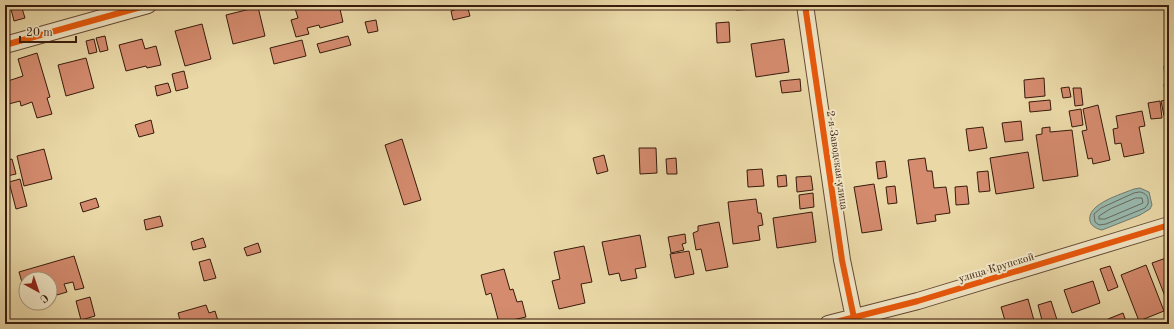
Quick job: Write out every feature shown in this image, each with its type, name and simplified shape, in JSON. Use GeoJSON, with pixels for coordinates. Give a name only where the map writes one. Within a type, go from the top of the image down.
{"type":"FeatureCollection","features":[{"type":"Feature","properties":{"kind":"street"},"geometry":{"type":"LineString","coordinates":[[5,45],[148,5]]}},
{"type":"Feature","properties":{"kind":"street","name":"2-я Заводская улица"},"geometry":{"type":"LineString","coordinates":[[805,5],[842,260],[854,318]]}},
{"type":"Feature","properties":{"kind":"street","name":"улица Крупской"},"geometry":{"type":"LineString","coordinates":[[828,324],[918,301],[1169,225]]}},
{"type":"Feature","properties":{"kind":"water"},"geometry":{"type":"Polygon","coordinates":[[[1140,188],[1149,192],[1152,205],[1150,209],[1140,215],[1102,230],[1096,228],[1092,224],[1090,221],[1090,215],[1099,205],[1106,200],[1140,188]]]}},
{"type":"Feature","properties":{"kind":"building"},"geometry":{"type":"Polygon","coordinates":[[[10,5],[21,5],[25,18],[14,21],[10,5]]]}},
{"type":"Feature","properties":{"kind":"building"},"geometry":{"type":"Polygon","coordinates":[[[294,5],[339,5],[343,22],[320,28],[319,25],[307,28],[309,34],[296,37],[291,20],[298,18],[294,5]]]}},
{"type":"Feature","properties":{"kind":"building"},"geometry":{"type":"Polygon","coordinates":[[[456,5],[467,5],[470,16],[453,20],[451,11],[457,9],[456,5]]]}},
{"type":"Feature","properties":{"kind":"building"},"geometry":{"type":"Polygon","coordinates":[[[735,5],[776,5],[777,8],[736,10],[735,5]]]}},
{"type":"Feature","properties":{"kind":"building"},"geometry":{"type":"Polygon","coordinates":[[[258,7],[265,36],[233,44],[226,15],[258,7]]]}},
{"type":"Feature","properties":{"kind":"building"},"geometry":{"type":"Polygon","coordinates":[[[376,20],[378,31],[368,33],[365,22],[376,20]]]}},
{"type":"Feature","properties":{"kind":"building"},"geometry":{"type":"Polygon","coordinates":[[[729,22],[730,42],[717,43],[716,23],[729,22]]]}},
{"type":"Feature","properties":{"kind":"building"},"geometry":{"type":"Polygon","coordinates":[[[202,24],[211,59],[185,66],[175,31],[202,24]]]}},
{"type":"Feature","properties":{"kind":"building"},"geometry":{"type":"Polygon","coordinates":[[[105,36],[108,50],[100,52],[96,38],[105,36]]]}},
{"type":"Feature","properties":{"kind":"building"},"geometry":{"type":"Polygon","coordinates":[[[348,36],[351,45],[320,53],[317,44],[348,36]]]}},
{"type":"Feature","properties":{"kind":"building"},"geometry":{"type":"Polygon","coordinates":[[[94,39],[97,52],[89,54],[86,41],[94,39]]]}},
{"type":"Feature","properties":{"kind":"building"},"geometry":{"type":"Polygon","coordinates":[[[142,39],[145,49],[156,46],[161,65],[147,68],[146,66],[126,71],[119,45],[142,39]]]}},
{"type":"Feature","properties":{"kind":"building"},"geometry":{"type":"Polygon","coordinates":[[[784,39],[789,72],[756,77],[751,44],[784,39]]]}},
{"type":"Feature","properties":{"kind":"building"},"geometry":{"type":"Polygon","coordinates":[[[302,40],[306,56],[274,64],[270,48],[302,40]]]}},
{"type":"Feature","properties":{"kind":"building"},"geometry":{"type":"Polygon","coordinates":[[[37,53],[50,97],[47,98],[52,114],[37,118],[32,102],[21,106],[20,101],[5,105],[5,82],[23,76],[18,59],[37,53]]]}},
{"type":"Feature","properties":{"kind":"building"},"geometry":{"type":"Polygon","coordinates":[[[86,58],[94,88],[66,96],[58,65],[86,58]]]}},
{"type":"Feature","properties":{"kind":"building"},"geometry":{"type":"Polygon","coordinates":[[[1164,66],[1169,66],[1169,79],[1165,79],[1164,66]]]}},
{"type":"Feature","properties":{"kind":"building"},"geometry":{"type":"Polygon","coordinates":[[[184,71],[188,88],[176,91],[172,74],[184,71]]]}},
{"type":"Feature","properties":{"kind":"building"},"geometry":{"type":"Polygon","coordinates":[[[1044,78],[1045,96],[1025,98],[1024,80],[1044,78]]]}},
{"type":"Feature","properties":{"kind":"building"},"geometry":{"type":"Polygon","coordinates":[[[800,79],[801,91],[782,93],[780,81],[800,79]]]}},
{"type":"Feature","properties":{"kind":"building"},"geometry":{"type":"Polygon","coordinates":[[[168,83],[171,92],[157,96],[155,86],[168,83]]]}},
{"type":"Feature","properties":{"kind":"building"},"geometry":{"type":"Polygon","coordinates":[[[1169,83],[1169,116],[1164,116],[1161,101],[1166,100],[1164,84],[1169,83]]]}},
{"type":"Feature","properties":{"kind":"building"},"geometry":{"type":"Polygon","coordinates":[[[1069,87],[1071,97],[1063,98],[1061,88],[1069,87]]]}},
{"type":"Feature","properties":{"kind":"building"},"geometry":{"type":"Polygon","coordinates":[[[1073,88],[1081,88],[1083,105],[1075,106],[1073,88]]]}},
{"type":"Feature","properties":{"kind":"building"},"geometry":{"type":"Polygon","coordinates":[[[1050,100],[1051,110],[1030,112],[1029,102],[1050,100]]]}},
{"type":"Feature","properties":{"kind":"building"},"geometry":{"type":"Polygon","coordinates":[[[1160,101],[1162,118],[1151,119],[1148,103],[1160,101]]]}},
{"type":"Feature","properties":{"kind":"building"},"geometry":{"type":"Polygon","coordinates":[[[1098,105],[1110,160],[1093,164],[1092,158],[1088,159],[1082,131],[1087,130],[1083,109],[1098,105]]]}},
{"type":"Feature","properties":{"kind":"building"},"geometry":{"type":"Polygon","coordinates":[[[1081,109],[1083,125],[1072,127],[1069,111],[1081,109]]]}},
{"type":"Feature","properties":{"kind":"building"},"geometry":{"type":"Polygon","coordinates":[[[1142,111],[1145,126],[1139,127],[1144,153],[1124,157],[1121,143],[1115,144],[1113,129],[1118,128],[1116,116],[1142,111]]]}},
{"type":"Feature","properties":{"kind":"building"},"geometry":{"type":"Polygon","coordinates":[[[151,120],[154,133],[139,137],[135,125],[151,120]]]}},
{"type":"Feature","properties":{"kind":"building"},"geometry":{"type":"Polygon","coordinates":[[[1021,121],[1023,140],[1005,142],[1002,123],[1021,121]]]}},
{"type":"Feature","properties":{"kind":"building"},"geometry":{"type":"Polygon","coordinates":[[[983,127],[987,148],[969,151],[966,129],[983,127]]]}},
{"type":"Feature","properties":{"kind":"building"},"geometry":{"type":"Polygon","coordinates":[[[1050,127],[1050,132],[1072,130],[1078,176],[1043,181],[1036,135],[1042,134],[1042,128],[1050,127]]]}},
{"type":"Feature","properties":{"kind":"building"},"geometry":{"type":"Polygon","coordinates":[[[402,139],[421,200],[404,205],[385,145],[402,139]]]}},
{"type":"Feature","properties":{"kind":"building"},"geometry":{"type":"Polygon","coordinates":[[[639,148],[656,148],[657,173],[640,174],[639,148]]]}},
{"type":"Feature","properties":{"kind":"building"},"geometry":{"type":"Polygon","coordinates":[[[44,149],[52,179],[24,186],[17,156],[44,149]]]}},
{"type":"Feature","properties":{"kind":"building"},"geometry":{"type":"Polygon","coordinates":[[[1028,152],[1034,188],[996,194],[990,158],[1028,152]]]}},
{"type":"Feature","properties":{"kind":"building"},"geometry":{"type":"Polygon","coordinates":[[[604,155],[608,171],[597,174],[593,158],[604,155]]]}},
{"type":"Feature","properties":{"kind":"building"},"geometry":{"type":"Polygon","coordinates":[[[676,158],[677,174],[667,174],[666,159],[676,158]]]}},
{"type":"Feature","properties":{"kind":"building"},"geometry":{"type":"Polygon","coordinates":[[[925,158],[927,171],[932,171],[934,188],[946,187],[950,213],[935,215],[936,221],[917,224],[908,160],[925,158]]]}},
{"type":"Feature","properties":{"kind":"building"},"geometry":{"type":"Polygon","coordinates":[[[12,159],[16,174],[7,176],[5,161],[12,159]]]}},
{"type":"Feature","properties":{"kind":"building"},"geometry":{"type":"Polygon","coordinates":[[[885,161],[887,177],[878,179],[876,162],[885,161]]]}},
{"type":"Feature","properties":{"kind":"building"},"geometry":{"type":"Polygon","coordinates":[[[762,169],[764,186],[748,187],[747,170],[762,169]]]}},
{"type":"Feature","properties":{"kind":"building"},"geometry":{"type":"Polygon","coordinates":[[[988,171],[990,191],[979,192],[977,172],[988,171]]]}},
{"type":"Feature","properties":{"kind":"building"},"geometry":{"type":"Polygon","coordinates":[[[786,175],[787,186],[778,187],[777,176],[786,175]]]}},
{"type":"Feature","properties":{"kind":"building"},"geometry":{"type":"Polygon","coordinates":[[[811,176],[813,190],[797,192],[796,177],[811,176]]]}},
{"type":"Feature","properties":{"kind":"building"},"geometry":{"type":"Polygon","coordinates":[[[20,179],[27,206],[16,209],[9,182],[20,179]]]}},
{"type":"Feature","properties":{"kind":"building"},"geometry":{"type":"Polygon","coordinates":[[[874,184],[882,230],[862,233],[854,187],[874,184]]]}},
{"type":"Feature","properties":{"kind":"building"},"geometry":{"type":"Polygon","coordinates":[[[895,186],[897,203],[888,204],[886,187],[895,186]]]}},
{"type":"Feature","properties":{"kind":"building"},"geometry":{"type":"Polygon","coordinates":[[[967,186],[969,204],[956,205],[955,187],[967,186]]]}},
{"type":"Feature","properties":{"kind":"building"},"geometry":{"type":"Polygon","coordinates":[[[813,193],[814,207],[800,209],[799,195],[813,193]]]}},
{"type":"Feature","properties":{"kind":"building"},"geometry":{"type":"Polygon","coordinates":[[[96,198],[99,207],[83,212],[80,203],[96,198]]]}},
{"type":"Feature","properties":{"kind":"building"},"geometry":{"type":"Polygon","coordinates":[[[756,199],[758,213],[761,213],[763,225],[758,226],[760,240],[733,244],[728,202],[756,199]]]}},
{"type":"Feature","properties":{"kind":"building"},"geometry":{"type":"Polygon","coordinates":[[[812,212],[816,242],[777,248],[773,218],[812,212]]]}},
{"type":"Feature","properties":{"kind":"building"},"geometry":{"type":"Polygon","coordinates":[[[160,216],[163,226],[146,230],[144,220],[160,216]]]}},
{"type":"Feature","properties":{"kind":"building"},"geometry":{"type":"Polygon","coordinates":[[[719,222],[728,267],[706,271],[701,249],[696,250],[693,233],[698,231],[698,226],[719,222]]]}},
{"type":"Feature","properties":{"kind":"building"},"geometry":{"type":"Polygon","coordinates":[[[685,234],[686,243],[682,244],[684,250],[671,253],[668,237],[685,234]]]}},
{"type":"Feature","properties":{"kind":"building"},"geometry":{"type":"Polygon","coordinates":[[[640,235],[646,267],[635,269],[637,278],[621,281],[619,273],[609,275],[602,242],[640,235]]]}},
{"type":"Feature","properties":{"kind":"building"},"geometry":{"type":"Polygon","coordinates":[[[203,238],[206,247],[193,250],[191,242],[203,238]]]}},
{"type":"Feature","properties":{"kind":"building"},"geometry":{"type":"Polygon","coordinates":[[[258,243],[261,252],[247,256],[244,248],[258,243]]]}},
{"type":"Feature","properties":{"kind":"building"},"geometry":{"type":"Polygon","coordinates":[[[584,246],[592,282],[581,284],[585,303],[559,309],[552,281],[560,279],[554,252],[584,246]]]}},
{"type":"Feature","properties":{"kind":"building"},"geometry":{"type":"Polygon","coordinates":[[[689,251],[694,274],[675,278],[670,254],[689,251]]]}},
{"type":"Feature","properties":{"kind":"building"},"geometry":{"type":"Polygon","coordinates":[[[74,256],[84,288],[75,290],[73,282],[64,284],[67,292],[58,295],[58,271],[22,271],[74,256]]]}},
{"type":"Feature","properties":{"kind":"building"},"geometry":{"type":"Polygon","coordinates":[[[1166,258],[1169,266],[1168,304],[1152,263],[1166,258]]]}},
{"type":"Feature","properties":{"kind":"building"},"geometry":{"type":"Polygon","coordinates":[[[210,259],[216,278],[204,281],[199,262],[210,259]]]}},
{"type":"Feature","properties":{"kind":"building"},"geometry":{"type":"Polygon","coordinates":[[[1146,265],[1164,311],[1139,321],[1121,275],[1146,265]]]}},
{"type":"Feature","properties":{"kind":"building"},"geometry":{"type":"Polygon","coordinates":[[[1110,266],[1118,287],[1108,291],[1100,269],[1110,266]]]}},
{"type":"Feature","properties":{"kind":"building"},"geometry":{"type":"Polygon","coordinates":[[[504,269],[510,290],[513,289],[517,302],[522,301],[526,317],[499,323],[491,293],[486,295],[481,275],[504,269]]]}},
{"type":"Feature","properties":{"kind":"building"},"geometry":{"type":"Polygon","coordinates":[[[1093,281],[1100,303],[1072,313],[1064,290],[1093,281]]]}},
{"type":"Feature","properties":{"kind":"building"},"geometry":{"type":"Polygon","coordinates":[[[90,297],[95,316],[81,320],[76,301],[90,297]]]}},
{"type":"Feature","properties":{"kind":"building"},"geometry":{"type":"Polygon","coordinates":[[[1028,299],[1035,324],[1006,324],[1001,307],[1028,299]]]}},
{"type":"Feature","properties":{"kind":"building"},"geometry":{"type":"Polygon","coordinates":[[[1051,301],[1058,323],[1043,324],[1038,305],[1051,301]]]}},
{"type":"Feature","properties":{"kind":"building"},"geometry":{"type":"Polygon","coordinates":[[[206,305],[209,313],[215,311],[219,324],[181,324],[178,313],[206,305]]]}},
{"type":"Feature","properties":{"kind":"building"},"geometry":{"type":"Polygon","coordinates":[[[1123,313],[1127,324],[1110,324],[1108,319],[1123,313]]]}},
{"type":"Feature","properties":{"kind":"building"},"geometry":{"type":"Polygon","coordinates":[[[359,321],[360,324],[348,324],[359,321]]]}},
{"type":"Feature","properties":{"kind":"cycle path"},"geometry":{"type":"LineString","coordinates":[[5,45],[148,5]]}},
{"type":"Feature","properties":{"kind":"cycle path"},"geometry":{"type":"LineString","coordinates":[[805,5],[842,260],[854,318]]}},
{"type":"Feature","properties":{"kind":"cycle path"},"geometry":{"type":"LineString","coordinates":[[828,324],[918,301],[1169,225]]}}]}
